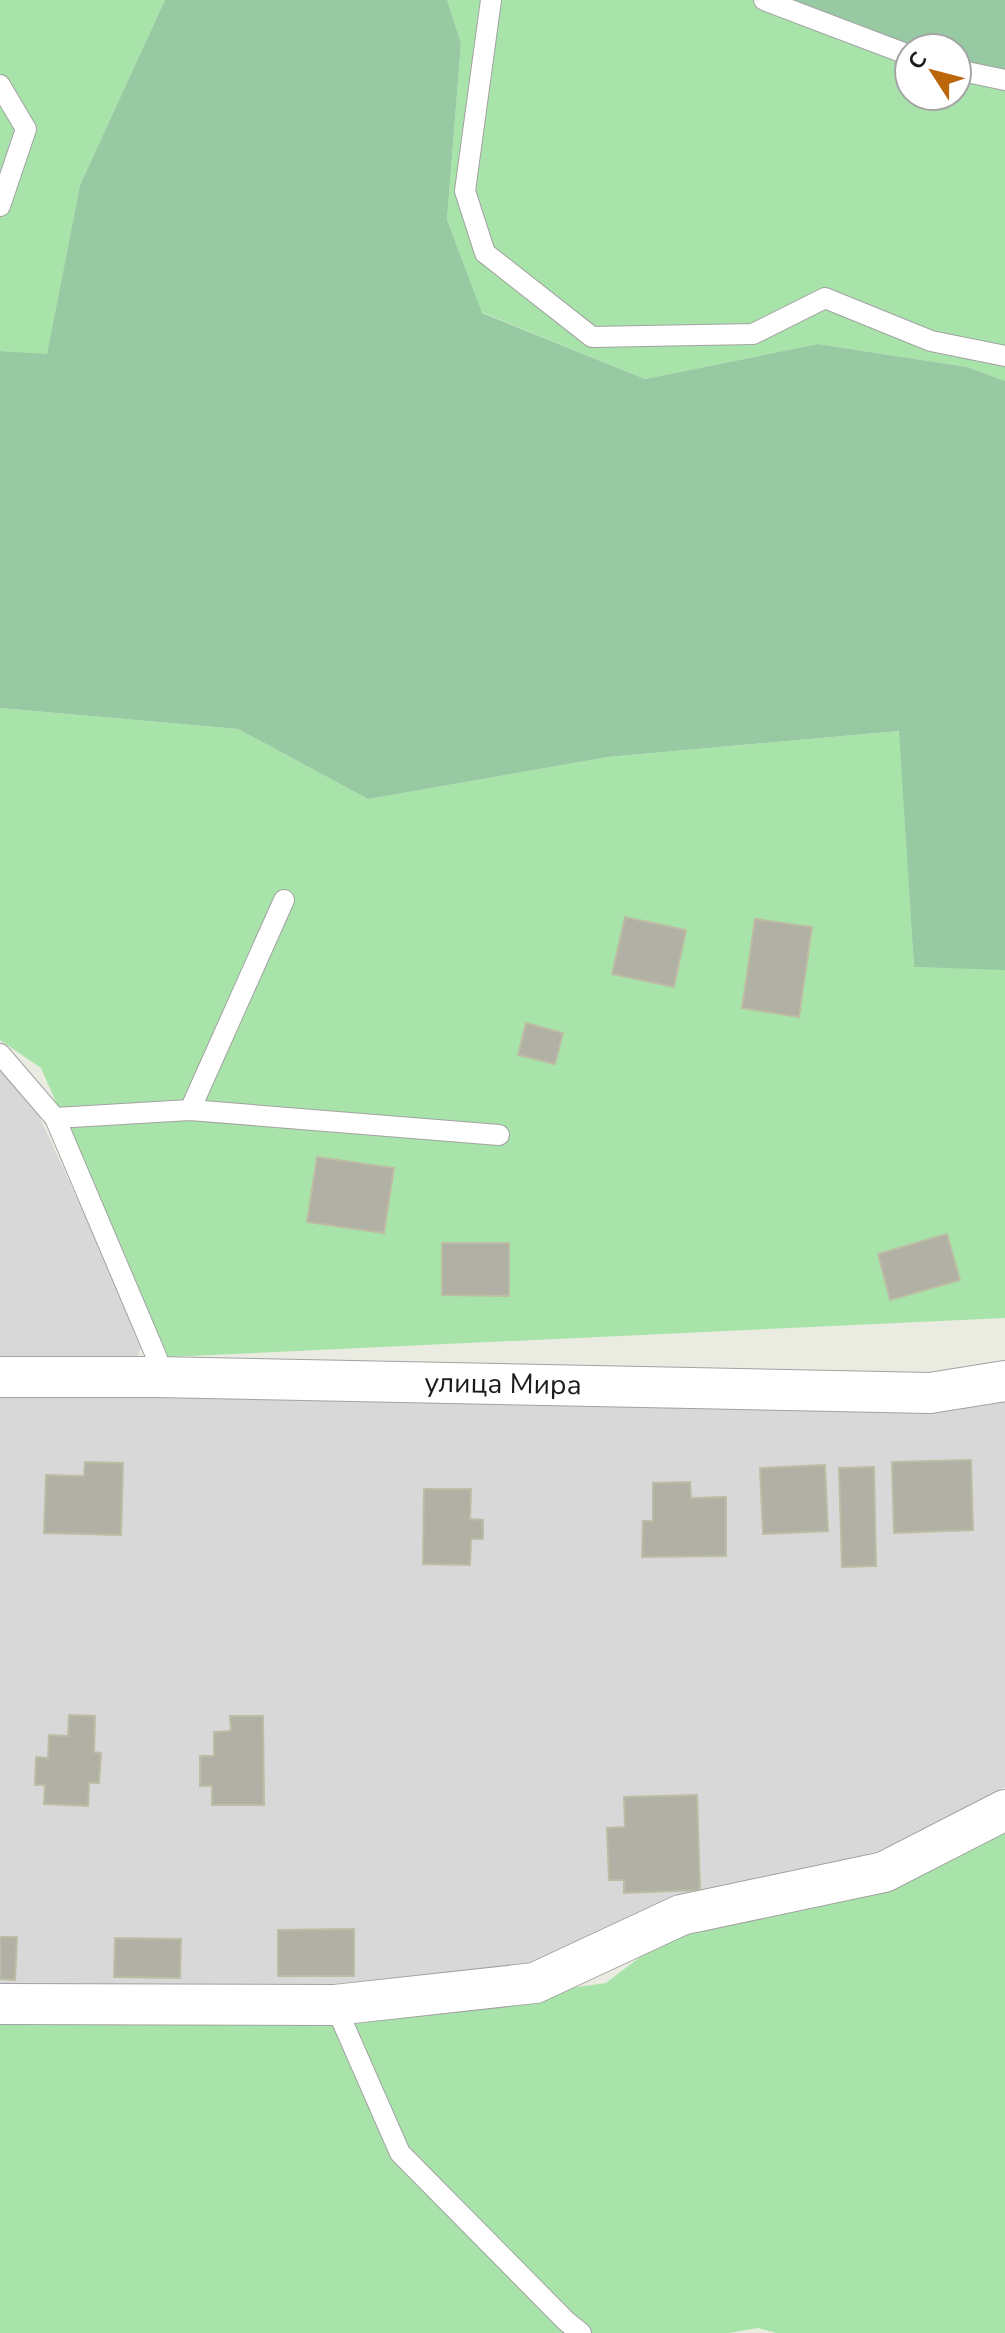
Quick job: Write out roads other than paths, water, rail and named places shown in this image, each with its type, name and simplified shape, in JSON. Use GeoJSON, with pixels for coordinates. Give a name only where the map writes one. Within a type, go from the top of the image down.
{"type":"FeatureCollection","features":[{"type":"Feature","properties":{"kind":"street","name":"улица Мира"},"geometry":{"type":"LineString","coordinates":[[0,1377],[156,1377],[930,1393],[1005,1381]]}},
{"type":"Feature","properties":{"kind":"street"},"geometry":{"type":"LineString","coordinates":[[0,2004],[335,2005],[535,1983],[681,1915],[884,1872],[1005,1810]]}},
{"type":"Feature","properties":{"kind":"lane"},"geometry":{"type":"LineString","coordinates":[[491,0],[465,191],[485,253],[592,337],[753,334],[825,298],[931,341],[1005,356]]}},
{"type":"Feature","properties":{"kind":"lane"},"geometry":{"type":"LineString","coordinates":[[764,0],[893,49]]}},
{"type":"Feature","properties":{"kind":"lane"},"geometry":{"type":"LineString","coordinates":[[973,73],[1005,80]]}},
{"type":"Feature","properties":{"kind":"lane"},"geometry":{"type":"LineString","coordinates":[[0,85],[26,129],[0,206]]}},
{"type":"Feature","properties":{"kind":"lane"},"geometry":{"type":"LineString","coordinates":[[190,1110],[284,900]]}},
{"type":"Feature","properties":{"kind":"lane"},"geometry":{"type":"LineString","coordinates":[[0,1054],[55,1118],[157,1358],[156,1377]]}},
{"type":"Feature","properties":{"kind":"lane"},"geometry":{"type":"LineString","coordinates":[[55,1118],[190,1110],[499,1135]]}},
{"type":"Feature","properties":{"kind":"lane"},"geometry":{"type":"LineString","coordinates":[[335,2005],[400,2153],[581,2333]]}}]}
